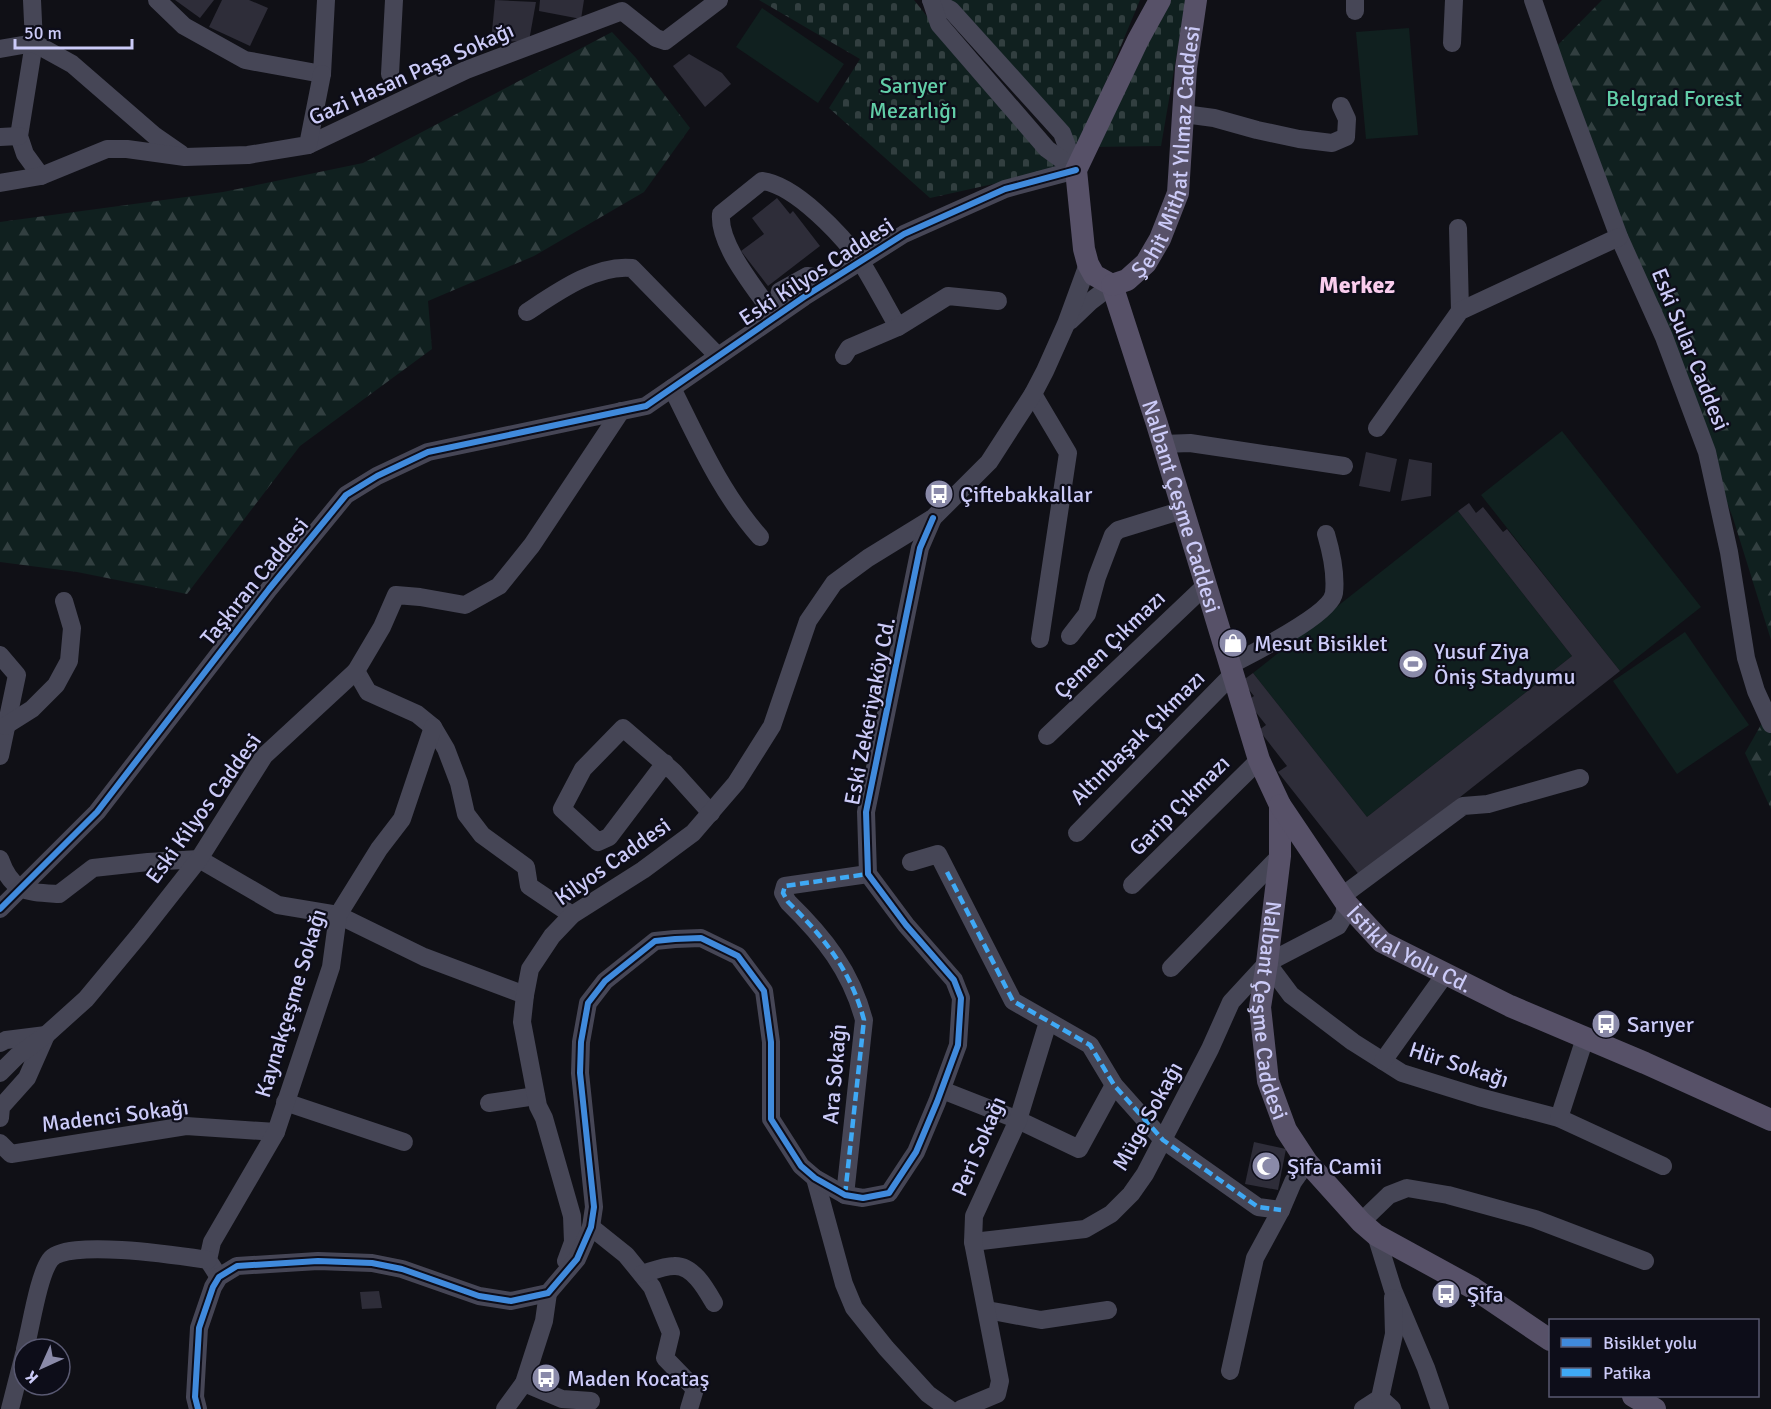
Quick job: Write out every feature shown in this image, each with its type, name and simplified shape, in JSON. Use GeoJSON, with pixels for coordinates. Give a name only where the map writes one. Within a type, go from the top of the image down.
{"type":"FeatureCollection","features":[{"type":"Feature","properties":{"kind":"main road"},"geometry":{"type":"LineString","coordinates":[[1112,285],[1094,275],[1088,264],[1084,249],[1076,170],[1138,40],[1161,0]]}},
{"type":"Feature","properties":{"kind":"main road","name":"Şehit Mithat Yılmaz Caddesi"},"geometry":{"type":"LineString","coordinates":[[1112,285],[1127,280],[1146,263],[1160,239],[1178,193],[1186,68],[1193,3]]}},
{"type":"Feature","properties":{"kind":"main road","name":"Nalbant Çeşme Caddesi"},"geometry":{"type":"LineString","coordinates":[[1112,285],[1259,760],[1280,805],[1280,856],[1260,1007],[1268,1081],[1286,1130],[1307,1162],[1368,1228],[1473,1288],[1549,1339]]}},
{"type":"Feature","properties":{"kind":"main road","name":"İstiklal Yolu Cd."},"geometry":{"type":"LineString","coordinates":[[1280,805],[1344,900],[1382,942],[1510,1006],[1771,1120]]}},
{"type":"Feature","properties":{"kind":"main road"},"geometry":{"type":"LineString","coordinates":[[1280,856],[1292,850],[1309,852],[1319,862]]}},
{"type":"Feature","properties":{"kind":"main road"},"geometry":{"type":"LineString","coordinates":[[1636,1397],[1654,1409]]}},
{"type":"Feature","properties":{"kind":"street"},"geometry":{"type":"LineString","coordinates":[[32,0],[34,43],[19,136],[25,154],[41,176]]}},
{"type":"Feature","properties":{"kind":"street"},"geometry":{"type":"LineString","coordinates":[[157,0],[184,26],[245,60],[322,74]]}},
{"type":"Feature","properties":{"kind":"street"},"geometry":{"type":"LineString","coordinates":[[0,183],[41,176],[106,150],[127,149],[185,157],[248,155],[308,145],[322,74],[326,0]]}},
{"type":"Feature","properties":{"kind":"street"},"geometry":{"type":"LineString","coordinates":[[390,74],[394,0]]}},
{"type":"Feature","properties":{"kind":"street","name":"Gazi Hasan Paşa Sokağı"},"geometry":{"type":"LineString","coordinates":[[308,145],[466,70],[622,11],[656,38],[665,41],[719,0]]}},
{"type":"Feature","properties":{"kind":"street"},"geometry":{"type":"LineString","coordinates":[[931,0],[939,24],[1047,149],[1076,170]]}},
{"type":"Feature","properties":{"kind":"street"},"geometry":{"type":"LineString","coordinates":[[1452,43],[1454,0]]}},
{"type":"Feature","properties":{"kind":"street","name":"Eski Sular Caddesi"},"geometry":{"type":"LineString","coordinates":[[1533,0],[1619,237],[1664,337],[1707,452],[1729,552],[1746,658],[1756,691],[1771,724]]}},
{"type":"Feature","properties":{"kind":"street"},"geometry":{"type":"LineString","coordinates":[[0,49],[34,43],[72,64],[155,136],[185,157]]}},
{"type":"Feature","properties":{"kind":"street"},"geometry":{"type":"LineString","coordinates":[[1184,114],[1214,118],[1299,139],[1332,143],[1346,137],[1347,119],[1341,106]]}},
{"type":"Feature","properties":{"kind":"street"},"geometry":{"type":"LineString","coordinates":[[0,137],[19,136]]}},
{"type":"Feature","properties":{"kind":"street","name":"Eski Kilyos Caddesi"},"geometry":{"type":"LineString","coordinates":[[0,1073],[86,999],[199,859],[264,756],[356,671],[382,627],[396,595],[465,605],[499,586],[532,545],[621,411],[646,406],[775,317],[904,234],[1005,189],[1076,170]]}},
{"type":"Feature","properties":{"kind":"street"},"geometry":{"type":"LineString","coordinates":[[775,317],[731,252],[720,224],[721,214],[762,181],[774,182],[801,200],[836,233],[860,262],[898,327]]}},
{"type":"Feature","properties":{"kind":"street"},"geometry":{"type":"LineString","coordinates":[[1458,228],[1460,311]]}},
{"type":"Feature","properties":{"kind":"street"},"geometry":{"type":"LineString","coordinates":[[1377,428],[1460,311],[1619,237]]}},
{"type":"Feature","properties":{"kind":"street","name":"Kilyos Caddesi"},"geometry":{"type":"LineString","coordinates":[[548,1293],[562,1277],[573,1242],[572,1216],[536,1096],[522,1022],[530,969],[552,936],[572,915],[652,864],[693,833],[736,783],[772,726],[808,621],[834,583],[868,558],[933,518],[989,462],[1033,394],[1066,324],[1088,264]]}},
{"type":"Feature","properties":{"kind":"street"},"geometry":{"type":"LineString","coordinates":[[527,312],[563,289],[601,272],[620,266],[632,268],[718,356]]}},
{"type":"Feature","properties":{"kind":"street"},"geometry":{"type":"LineString","coordinates":[[1066,324],[1112,285]]}},
{"type":"Feature","properties":{"kind":"street"},"geometry":{"type":"LineString","coordinates":[[844,356],[849,348],[898,327],[948,296],[998,301]]}},
{"type":"Feature","properties":{"kind":"street"},"geometry":{"type":"LineString","coordinates":[[672,388],[728,496],[741,516],[760,537]]}},
{"type":"Feature","properties":{"kind":"street"},"geometry":{"type":"LineString","coordinates":[[1033,394],[1068,453],[1040,639]]}},
{"type":"Feature","properties":{"kind":"street","name":"Taşkıran Caddesi"},"geometry":{"type":"LineString","coordinates":[[0,909],[97,812],[269,589],[346,495],[428,452],[621,411]]}},
{"type":"Feature","properties":{"kind":"street"},"geometry":{"type":"LineString","coordinates":[[1163,444],[1190,443],[1344,466]]}},
{"type":"Feature","properties":{"kind":"street"},"geometry":{"type":"LineString","coordinates":[[1070,636],[1087,614],[1097,577],[1113,534],[1118,530],[1183,510]]}},
{"type":"Feature","properties":{"kind":"street","name":"Eski Zekeriyaköy Cd."},"geometry":{"type":"LineString","coordinates":[[868,874],[866,812],[920,548],[933,518]]}},
{"type":"Feature","properties":{"kind":"street","name":"Altınbaşak Çıkmazı"},"geometry":{"type":"LineString","coordinates":[[1077,833],[1231,670],[1313,618],[1329,603],[1334,594],[1332,554],[1326,534]]}},
{"type":"Feature","properties":{"kind":"street","name":"Çemen Çıkmazı"},"geometry":{"type":"LineString","coordinates":[[1047,736],[1205,586]]}},
{"type":"Feature","properties":{"kind":"street"},"geometry":{"type":"LineString","coordinates":[[5,726],[32,709],[57,685],[69,661],[72,628],[64,601]]}},
{"type":"Feature","properties":{"kind":"street"},"geometry":{"type":"LineString","coordinates":[[0,655],[16,675],[0,756]]}},
{"type":"Feature","properties":{"kind":"street"},"geometry":{"type":"LineString","coordinates":[[356,671],[368,692],[417,714],[433,727],[446,749],[459,783],[466,814],[482,835],[526,867],[528,886],[572,915]]}},
{"type":"Feature","properties":{"kind":"street","name":"Kaynakçeşme Sokağı"},"geometry":{"type":"LineString","coordinates":[[208,1260],[212,1242],[276,1132],[331,967],[338,915],[379,849],[402,819],[433,727]]}},
{"type":"Feature","properties":{"kind":"street"},"geometry":{"type":"LineString","coordinates":[[665,763],[609,837],[598,842],[562,809],[583,769],[623,728],[665,763],[711,813]]}},
{"type":"Feature","properties":{"kind":"street","name":"Garip Çıkmazı"},"geometry":{"type":"LineString","coordinates":[[1132,885],[1259,760]]}},
{"type":"Feature","properties":{"kind":"street"},"geometry":{"type":"LineString","coordinates":[[1344,900],[1463,806],[1488,804],[1580,778]]}},
{"type":"Feature","properties":{"kind":"street"},"geometry":{"type":"LineString","coordinates":[[911,862],[938,854],[1012,1001],[1090,1045],[1114,1086],[1163,1140],[1258,1207],[1281,1210]]}},
{"type":"Feature","properties":{"kind":"street"},"geometry":{"type":"LineString","coordinates":[[1171,968],[1280,856]]}},
{"type":"Feature","properties":{"kind":"street"},"geometry":{"type":"LineString","coordinates":[[0,860],[5,873],[20,889],[59,894],[93,868],[199,859],[278,905],[338,915],[424,957],[525,995]]}},
{"type":"Feature","properties":{"kind":"street"},"geometry":{"type":"LineString","coordinates":[[562,1277],[578,1259],[591,1227],[594,1207],[580,1073],[581,1042],[588,1003],[605,981],[655,941],[701,938],[738,956],[764,991],[771,1042],[771,1119],[801,1166],[815,1178],[845,1195],[863,1198],[889,1193],[916,1152],[942,1090],[958,1045],[961,998],[954,980],[906,925],[868,874]]}},
{"type":"Feature","properties":{"kind":"street","name":"Ara Sokağı"},"geometry":{"type":"LineString","coordinates":[[845,1195],[864,1020],[858,996],[834,952],[788,902],[783,892],[785,886],[868,874]]}},
{"type":"Feature","properties":{"kind":"street","name":"Müge Sokağı"},"geometry":{"type":"LineString","coordinates":[[973,1242],[1085,1229],[1111,1214],[1131,1194],[1145,1174],[1210,1049],[1231,1002],[1267,963],[1338,926],[1344,916],[1344,900]]}},
{"type":"Feature","properties":{"kind":"street","name":"Hür Sokağı"},"geometry":{"type":"LineString","coordinates":[[1267,963],[1291,995],[1353,1042],[1402,1073],[1479,1097],[1559,1118],[1663,1166]]}},
{"type":"Feature","properties":{"kind":"street"},"geometry":{"type":"LineString","coordinates":[[1383,1061],[1446,973]]}},
{"type":"Feature","properties":{"kind":"street"},"geometry":{"type":"LineString","coordinates":[[1231,1002],[1260,1007]]}},
{"type":"Feature","properties":{"kind":"street","name":"Peri Sokağı"},"geometry":{"type":"LineString","coordinates":[[961,1409],[997,1394],[1000,1381],[973,1242],[974,1216],[1018,1119],[1048,1022]]}},
{"type":"Feature","properties":{"kind":"street"},"geometry":{"type":"LineString","coordinates":[[0,1043],[6,1040],[46,1035]]}},
{"type":"Feature","properties":{"kind":"street","name":"Madenci Sokağı"},"geometry":{"type":"LineString","coordinates":[[0,1118],[1,1107],[27,1078],[46,1035]]}},
{"type":"Feature","properties":{"kind":"street"},"geometry":{"type":"LineString","coordinates":[[1559,1118],[1585,1038]]}},
{"type":"Feature","properties":{"kind":"street"},"geometry":{"type":"LineString","coordinates":[[942,1090],[1018,1119],[1079,1149],[1114,1086]]}},
{"type":"Feature","properties":{"kind":"street"},"geometry":{"type":"LineString","coordinates":[[489,1103],[536,1096]]}},
{"type":"Feature","properties":{"kind":"street"},"geometry":{"type":"LineString","coordinates":[[285,1102],[404,1142]]}},
{"type":"Feature","properties":{"kind":"street","name":"Madenci Sokağı"},"geometry":{"type":"LineString","coordinates":[[0,1143],[11,1154],[186,1126],[276,1132]]}},
{"type":"Feature","properties":{"kind":"street"},"geometry":{"type":"LineString","coordinates":[[1230,1371],[1255,1258],[1293,1182],[1307,1162]]}},
{"type":"Feature","properties":{"kind":"street"},"geometry":{"type":"LineString","coordinates":[[815,1178],[844,1284],[854,1308],[886,1348],[923,1402],[950,1409]]}},
{"type":"Feature","properties":{"kind":"street"},"geometry":{"type":"LineString","coordinates":[[1440,1409],[1426,1368],[1368,1228],[1389,1195],[1407,1188],[1448,1195],[1535,1219],[1645,1261]]}},
{"type":"Feature","properties":{"kind":"street"},"geometry":{"type":"LineString","coordinates":[[591,1227],[626,1255],[652,1287],[671,1333],[664,1358],[695,1389],[689,1409]]}},
{"type":"Feature","properties":{"kind":"street"},"geometry":{"type":"LineString","coordinates":[[28,1337],[44,1271],[51,1258],[63,1251],[126,1250],[208,1260],[219,1277]]}},
{"type":"Feature","properties":{"kind":"street"},"geometry":{"type":"LineString","coordinates":[[198,1409],[195,1397],[199,1328],[213,1287],[219,1277],[237,1266],[318,1261],[372,1263],[402,1269],[479,1296],[511,1301],[548,1293],[544,1322],[524,1383],[505,1409]]}},
{"type":"Feature","properties":{"kind":"street"},"geometry":{"type":"LineString","coordinates":[[642,1274],[675,1265],[689,1270],[704,1285],[714,1303]]}},
{"type":"Feature","properties":{"kind":"street"},"geometry":{"type":"LineString","coordinates":[[1363,1409],[1386,1403],[1394,1334],[1393,1290]]}},
{"type":"Feature","properties":{"kind":"street"},"geometry":{"type":"LineString","coordinates":[[987,1310],[1041,1320],[1108,1310]]}},
{"type":"Feature","properties":{"kind":"street"},"geometry":{"type":"LineString","coordinates":[[524,1383],[562,1399],[591,1401]]}},
{"type":"Feature","properties":{"kind":"green space","name":"Sarıyer Mezarlığı"},"geometry":{"type":"Polygon","coordinates":[[[759,0],[914,0],[946,40],[1065,168],[930,198],[829,108],[860,59],[759,0]]]}},
{"type":"Feature","properties":{"kind":"green space","name":"Sarıyer Mezarlığı"},"geometry":{"type":"Polygon","coordinates":[[[949,0],[1140,0],[1077,151],[949,0]]]}},
{"type":"Feature","properties":{"kind":"green space"},"geometry":{"type":"Polygon","coordinates":[[[1156,0],[1186,0],[1161,146],[1091,147],[1156,0]]]}},
{"type":"Feature","properties":{"kind":"green space","name":"Belgrad Forest"},"geometry":{"type":"Polygon","coordinates":[[[1602,0],[1771,0],[1771,640],[1733,518],[1551,52],[1602,0]]]}},
{"type":"Feature","properties":{"kind":"green space"},"geometry":{"type":"Polygon","coordinates":[[[762,8],[844,64],[818,103],[736,47],[762,8]]]}},
{"type":"Feature","properties":{"kind":"green space"},"geometry":{"type":"Polygon","coordinates":[[[1409,28],[1418,135],[1366,139],[1356,32],[1409,28]]]}},
{"type":"Feature","properties":{"kind":"green space"},"geometry":{"type":"Polygon","coordinates":[[[612,32],[636,58],[690,128],[644,192],[534,256],[428,301],[432,349],[300,446],[187,594],[77,572],[0,562],[0,222],[223,192],[363,163],[612,32]]]}},
{"type":"Feature","properties":{"kind":"green space"},"geometry":{"type":"Polygon","coordinates":[[[1562,431],[1701,607],[1620,671],[1481,495],[1562,431]]]}},
{"type":"Feature","properties":{"kind":"green space","name":"Yusuf Ziya Öniş Stadyumu"},"geometry":{"type":"Polygon","coordinates":[[[1458,511],[1572,656],[1367,817],[1253,673],[1458,511]]]}},
{"type":"Feature","properties":{"kind":"green space"},"geometry":{"type":"Polygon","coordinates":[[[1685,632],[1749,725],[1677,774],[1613,681],[1685,632]]]}},
{"type":"Feature","properties":{"kind":"green space"},"geometry":{"type":"Polygon","coordinates":[[[1771,707],[1771,809],[1745,753],[1771,707]]]}},
{"type":"Feature","properties":{"kind":"building"},"geometry":{"type":"Polygon","coordinates":[[[175,0],[214,0],[200,18],[175,0]]]}},
{"type":"Feature","properties":{"kind":"building"},"geometry":{"type":"Polygon","coordinates":[[[222,0],[249,0],[268,8],[250,46],[209,27],[222,0]]]}},
{"type":"Feature","properties":{"kind":"building"},"geometry":{"type":"Polygon","coordinates":[[[495,0],[536,2],[529,41],[491,42],[495,0]]]}},
{"type":"Feature","properties":{"kind":"building"},"geometry":{"type":"Polygon","coordinates":[[[540,0],[584,0],[581,19],[539,11],[540,0]]]}},
{"type":"Feature","properties":{"kind":"building"},"geometry":{"type":"Polygon","coordinates":[[[689,54],[722,73],[731,84],[705,107],[673,66],[689,54]]]}},
{"type":"Feature","properties":{"kind":"building"},"geometry":{"type":"Polygon","coordinates":[[[777,198],[790,214],[793,211],[820,246],[768,286],[741,251],[764,234],[752,218],[777,198]]]}},
{"type":"Feature","properties":{"kind":"building"},"geometry":{"type":"Polygon","coordinates":[[[1366,452],[1397,459],[1390,492],[1359,486],[1366,452]]]}},
{"type":"Feature","properties":{"kind":"building"},"geometry":{"type":"Polygon","coordinates":[[[1409,459],[1432,463],[1431,496],[1401,501],[1409,459]]]}},
{"type":"Feature","properties":{"kind":"building"},"geometry":{"type":"Polygon","coordinates":[[[1469,503],[1476,513],[1483,507],[1503,532],[1507,529],[1620,671],[1360,876],[1278,772],[1287,766],[1259,730],[1266,725],[1247,701],[1254,696],[1242,681],[1253,673],[1367,817],[1572,656],[1458,511],[1469,503]]]}},
{"type":"Feature","properties":{"kind":"building","name":"Şifa Camii"},"geometry":{"type":"Polygon","coordinates":[[[1254,1142],[1286,1149],[1278,1190],[1245,1184],[1254,1142]]]}},
{"type":"Feature","properties":{"kind":"building"},"geometry":{"type":"Polygon","coordinates":[[[379,1291],[382,1308],[362,1309],[360,1292],[379,1291]]]}},
{"type":"Feature","properties":{"kind":"marked path"},"geometry":{"type":"LineString","coordinates":[[947,872],[1013,1001],[1090,1045],[1114,1085],[1163,1140],[1258,1207],[1281,1210]]}},
{"type":"Feature","properties":{"kind":"marked path"},"geometry":{"type":"LineString","coordinates":[[845,1195],[864,1020],[844,970],[783,893],[785,886],[868,874]]}},
{"type":"Feature","properties":{"kind":"cycle path"},"geometry":{"type":"LineString","coordinates":[[0,909],[97,812],[269,589],[346,495],[377,476],[428,452],[646,406],[804,297],[904,234],[1005,189],[1076,170]]}},
{"type":"Feature","properties":{"kind":"cycle path"},"geometry":{"type":"LineString","coordinates":[[198,1409],[195,1397],[199,1328],[213,1287],[219,1277],[237,1266],[318,1261],[372,1263],[402,1269],[479,1296],[511,1301],[548,1293],[577,1259],[591,1227],[594,1207],[580,1073],[581,1042],[588,1003],[605,981],[655,941],[701,938],[738,956],[764,991],[771,1042],[771,1119],[801,1166],[815,1178],[845,1195],[863,1198],[889,1193],[916,1152],[958,1045],[961,998],[954,980],[906,925],[868,874],[866,812],[920,548],[933,518]]}},
{"type":"Feature","properties":{"kind":"place","name":"Çiftebakkallar"},"geometry":{"type":"Point","coordinates":[939,494]}},
{"type":"Feature","properties":{"kind":"place","name":"Mesut Bisiklet"},"geometry":{"type":"Point","coordinates":[1233,643]}},
{"type":"Feature","properties":{"kind":"place","name":"Yusuf Ziya Öniş Stadyumu"},"geometry":{"type":"Point","coordinates":[1413,664]}},
{"type":"Feature","properties":{"kind":"place","name":"Sarıyer"},"geometry":{"type":"Point","coordinates":[1606,1024]}},
{"type":"Feature","properties":{"kind":"place","name":"Şifa Camii"},"geometry":{"type":"Point","coordinates":[1266,1166]}},
{"type":"Feature","properties":{"kind":"place","name":"Şifa"},"geometry":{"type":"Point","coordinates":[1446,1294]}},
{"type":"Feature","properties":{"kind":"place","name":"Maden Kocataş"},"geometry":{"type":"Point","coordinates":[546,1378]}},
{"type":"Feature","properties":{"kind":"district","name":"Merkez"},"geometry":{"type":"Point","coordinates":[1357,285]}}]}
